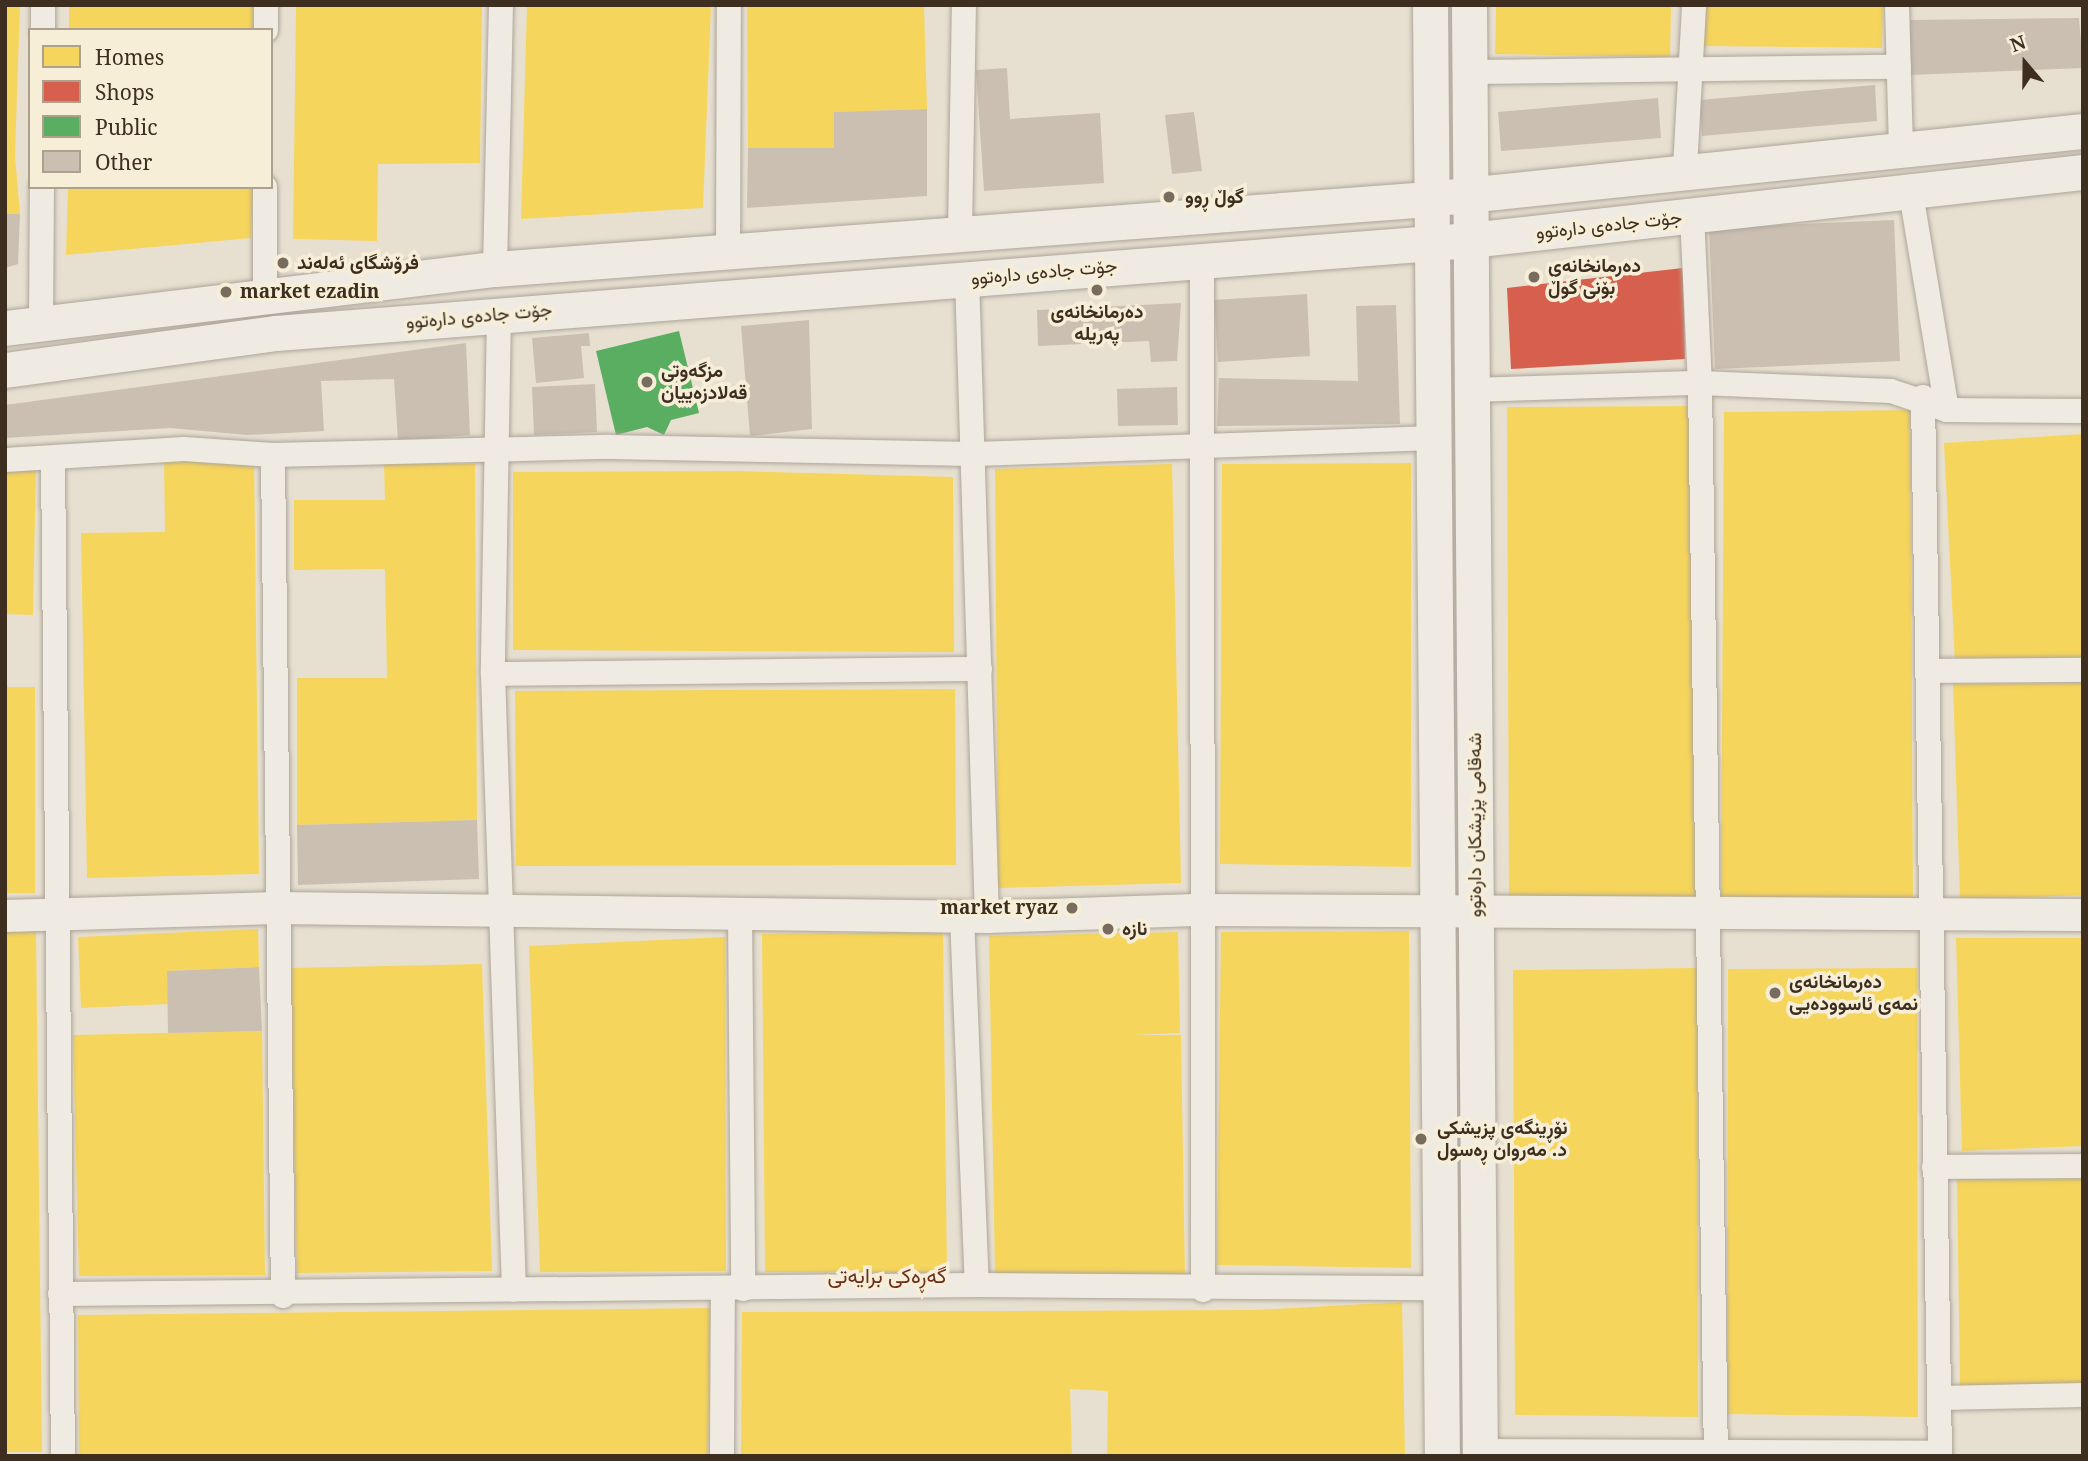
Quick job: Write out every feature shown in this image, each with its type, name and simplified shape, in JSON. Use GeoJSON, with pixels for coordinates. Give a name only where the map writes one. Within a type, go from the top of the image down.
{"type":"FeatureCollection","features":[{"type":"Feature","properties":{"kind":"main road","name":"شەقامی پزیشکان دارەتوو"},"geometry":{"type":"LineString","coordinates":[[1430,5],[1428,199],[1432,242],[1437,438],[1434,912],[1442,1287],[1442,1456]]}},
{"type":"Feature","properties":{"kind":"main road","name":"شەقامی پزیشکان دارەتوو"},"geometry":{"type":"LineString","coordinates":[[1469,5],[1480,1453]]}},
{"type":"Feature","properties":{"kind":"main road"},"geometry":{"type":"LineString","coordinates":[[5,328],[265,293],[495,269],[960,232],[1428,199],[1685,168],[2083,131]]}},
{"type":"Feature","properties":{"kind":"main road","name":"جۆت جادەی دارەتوو"},"geometry":{"type":"LineString","coordinates":[[5,370],[276,332],[1470,240],[1910,187],[2083,172]]}},
{"type":"Feature","properties":{"kind":"street"},"geometry":{"type":"LineString","coordinates":[[43,5],[43,28]]}},
{"type":"Feature","properties":{"kind":"street"},"geometry":{"type":"LineString","coordinates":[[266,5],[266,28]]}},
{"type":"Feature","properties":{"kind":"street"},"geometry":{"type":"LineString","coordinates":[[495,269],[501,5]]}},
{"type":"Feature","properties":{"kind":"street"},"geometry":{"type":"LineString","coordinates":[[728,250],[729,5]]}},
{"type":"Feature","properties":{"kind":"street"},"geometry":{"type":"LineString","coordinates":[[960,232],[964,5]]}},
{"type":"Feature","properties":{"kind":"street"},"geometry":{"type":"LineString","coordinates":[[1685,168],[1694,5]]}},
{"type":"Feature","properties":{"kind":"street"},"geometry":{"type":"LineString","coordinates":[[1901,147],[1897,5],[1903,5]]}},
{"type":"Feature","properties":{"kind":"street"},"geometry":{"type":"LineString","coordinates":[[1469,72],[1692,73],[1899,67]]}},
{"type":"Feature","properties":{"kind":"street"},"geometry":{"type":"LineString","coordinates":[[1910,187],[1947,410]]}},
{"type":"Feature","properties":{"kind":"street"},"geometry":{"type":"LineString","coordinates":[[41,324],[42,189]]}},
{"type":"Feature","properties":{"kind":"street"},"geometry":{"type":"LineString","coordinates":[[265,189],[265,293]]}},
{"type":"Feature","properties":{"kind":"street"},"geometry":{"type":"LineString","coordinates":[[1692,215],[1700,383],[1705,916],[1716,1456]]}},
{"type":"Feature","properties":{"kind":"street"},"geometry":{"type":"LineString","coordinates":[[1202,259],[1199,442],[1203,1290]]}},
{"type":"Feature","properties":{"kind":"street"},"geometry":{"type":"LineString","coordinates":[[967,278],[980,669],[974,917],[977,1285]]}},
{"type":"Feature","properties":{"kind":"street"},"geometry":{"type":"LineString","coordinates":[[499,314],[493,674],[514,1290]]}},
{"type":"Feature","properties":{"kind":"street"},"geometry":{"type":"LineString","coordinates":[[1471,390],[1700,383],[1923,397],[1947,410],[2083,411]]}},
{"type":"Feature","properties":{"kind":"street"},"geometry":{"type":"LineString","coordinates":[[1480,1453],[1716,1456],[1940,1454],[1934,1167],[1935,918],[1923,397]]}},
{"type":"Feature","properties":{"kind":"street"},"geometry":{"type":"LineString","coordinates":[[5,460],[184,449],[273,455],[495,449],[973,454],[1199,442],[1437,438]]}},
{"type":"Feature","properties":{"kind":"street"},"geometry":{"type":"LineString","coordinates":[[273,455],[283,1296]]}},
{"type":"Feature","properties":{"kind":"street"},"geometry":{"type":"LineString","coordinates":[[53,458],[53,917],[62,1456]]}},
{"type":"Feature","properties":{"kind":"street"},"geometry":{"type":"LineString","coordinates":[[493,674],[980,669]]}},
{"type":"Feature","properties":{"kind":"street"},"geometry":{"type":"LineString","coordinates":[[1931,671],[2083,670]]}},
{"type":"Feature","properties":{"kind":"street"},"geometry":{"type":"LineString","coordinates":[[5,916],[53,917],[277,908],[974,917],[1203,910],[1935,918],[2083,915]]}},
{"type":"Feature","properties":{"kind":"street"},"geometry":{"type":"LineString","coordinates":[[722,1456],[733,1290],[740,912]]}},
{"type":"Feature","properties":{"kind":"street"},"geometry":{"type":"LineString","coordinates":[[1934,1167],[2083,1166]]}},
{"type":"Feature","properties":{"kind":"street"},"geometry":{"type":"LineString","coordinates":[[60,1294],[283,1296],[514,1290],[733,1290],[977,1285],[1203,1290],[1442,1287]]}},
{"type":"Feature","properties":{"kind":"street"},"geometry":{"type":"LineString","coordinates":[[1940,1398],[2083,1395]]}},
{"type":"Feature","properties":{"kind":"building: Homes"},"geometry":{"type":"Polygon","coordinates":[[[5,5],[20,5],[15,156],[20,214],[5,214],[5,5]]]}},
{"type":"Feature","properties":{"kind":"building: Homes"},"geometry":{"type":"Polygon","coordinates":[[[69,5],[255,5],[255,28],[69,28],[69,5]]]}},
{"type":"Feature","properties":{"kind":"building: Homes"},"geometry":{"type":"Polygon","coordinates":[[[296,5],[482,5],[480,163],[378,164],[377,241],[293,239],[296,5]]]}},
{"type":"Feature","properties":{"kind":"building: Homes"},"geometry":{"type":"Polygon","coordinates":[[[527,5],[711,5],[703,208],[521,219],[527,5]]]}},
{"type":"Feature","properties":{"kind":"building: Homes"},"geometry":{"type":"Polygon","coordinates":[[[747,5],[924,5],[927,109],[834,112],[834,148],[748,148],[747,5]]]}},
{"type":"Feature","properties":{"kind":"building: Homes"},"geometry":{"type":"Polygon","coordinates":[[[1496,5],[1671,5],[1670,57],[1495,54],[1496,5]]]}},
{"type":"Feature","properties":{"kind":"building: Homes"},"geometry":{"type":"Polygon","coordinates":[[[1704,5],[1883,5],[1882,48],[1703,46],[1704,5]]]}},
{"type":"Feature","properties":{"kind":"building: Homes"},"geometry":{"type":"Polygon","coordinates":[[[68,189],[253,189],[251,238],[66,255],[68,189]]]}},
{"type":"Feature","properties":{"kind":"building: Homes"},"geometry":{"type":"Polygon","coordinates":[[[1691,406],[1695,898],[1509,897],[1507,407],[1691,406]]]}},
{"type":"Feature","properties":{"kind":"building: Homes"},"geometry":{"type":"Polygon","coordinates":[[[1910,410],[1913,903],[1721,901],[1724,412],[1910,410]]]}},
{"type":"Feature","properties":{"kind":"building: Homes"},"geometry":{"type":"Polygon","coordinates":[[[2083,434],[2083,657],[1955,662],[1944,443],[2083,434]]]}},
{"type":"Feature","properties":{"kind":"building: Homes"},"geometry":{"type":"Polygon","coordinates":[[[254,458],[259,874],[87,878],[81,533],[165,532],[164,459],[254,458]]]}},
{"type":"Feature","properties":{"kind":"building: Homes"},"geometry":{"type":"Polygon","coordinates":[[[36,463],[33,615],[5,614],[5,467],[36,463]]]}},
{"type":"Feature","properties":{"kind":"building: Homes"},"geometry":{"type":"Polygon","coordinates":[[[1411,463],[1411,867],[1220,864],[1222,464],[1411,463]]]}},
{"type":"Feature","properties":{"kind":"building: Homes"},"geometry":{"type":"Polygon","coordinates":[[[384,464],[475,464],[477,820],[297,825],[297,678],[387,678],[385,569],[294,570],[294,500],[385,500],[384,464]]]}},
{"type":"Feature","properties":{"kind":"building: Homes"},"geometry":{"type":"Polygon","coordinates":[[[1172,464],[1181,883],[998,888],[995,469],[1172,464]]]}},
{"type":"Feature","properties":{"kind":"building: Homes"},"geometry":{"type":"Polygon","coordinates":[[[738,471],[953,477],[954,652],[513,650],[513,472],[738,471]]]}},
{"type":"Feature","properties":{"kind":"building: Homes"},"geometry":{"type":"Polygon","coordinates":[[[2083,683],[2083,895],[1960,900],[1953,684],[2083,683]]]}},
{"type":"Feature","properties":{"kind":"building: Homes"},"geometry":{"type":"Polygon","coordinates":[[[5,687],[35,687],[35,893],[5,893],[5,687]]]}},
{"type":"Feature","properties":{"kind":"building: Homes"},"geometry":{"type":"Polygon","coordinates":[[[955,689],[956,865],[516,866],[515,691],[955,689]]]}},
{"type":"Feature","properties":{"kind":"building: Homes"},"geometry":{"type":"Polygon","coordinates":[[[258,929],[259,967],[167,971],[168,1004],[81,1008],[78,937],[258,929]]]}},
{"type":"Feature","properties":{"kind":"building: Homes"},"geometry":{"type":"Polygon","coordinates":[[[5,930],[36,930],[42,1452],[5,1452],[5,930]]]}},
{"type":"Feature","properties":{"kind":"building: Homes"},"geometry":{"type":"Polygon","coordinates":[[[1409,931],[1411,1268],[1217,1265],[1221,932],[1409,931]]]}},
{"type":"Feature","properties":{"kind":"building: Homes"},"geometry":{"type":"Polygon","coordinates":[[[943,932],[947,1273],[765,1272],[762,934],[943,932]]]}},
{"type":"Feature","properties":{"kind":"building: Homes"},"geometry":{"type":"Polygon","coordinates":[[[1178,932],[1180,1033],[1133,1035],[1181,1035],[1185,1278],[995,1273],[989,936],[1178,932]]]}},
{"type":"Feature","properties":{"kind":"building: Homes"},"geometry":{"type":"Polygon","coordinates":[[[725,937],[726,1271],[540,1272],[529,946],[725,937]]]}},
{"type":"Feature","properties":{"kind":"building: Homes"},"geometry":{"type":"Polygon","coordinates":[[[1956,938],[2083,938],[2083,1146],[1962,1151],[1956,938]]]}},
{"type":"Feature","properties":{"kind":"building: Homes"},"geometry":{"type":"Polygon","coordinates":[[[482,964],[492,1271],[297,1273],[290,968],[482,964]]]}},
{"type":"Feature","properties":{"kind":"building: Homes"},"geometry":{"type":"Polygon","coordinates":[[[1697,968],[1698,1417],[1515,1415],[1513,970],[1697,968]]]}},
{"type":"Feature","properties":{"kind":"building: Homes"},"geometry":{"type":"Polygon","coordinates":[[[1917,968],[1918,1417],[1727,1414],[1728,969],[1917,968]]]}},
{"type":"Feature","properties":{"kind":"building: Homes"},"geometry":{"type":"Polygon","coordinates":[[[262,1031],[265,1275],[79,1276],[73,1035],[262,1031]]]}},
{"type":"Feature","properties":{"kind":"building: Homes"},"geometry":{"type":"Polygon","coordinates":[[[2083,1177],[2083,1387],[1960,1388],[1957,1179],[2083,1177]]]}},
{"type":"Feature","properties":{"kind":"building: Homes"},"geometry":{"type":"Polygon","coordinates":[[[1402,1302],[1405,1456],[1107,1456],[1108,1391],[1070,1389],[1072,1456],[741,1456],[742,1312],[1255,1310],[1402,1302]]]}},
{"type":"Feature","properties":{"kind":"building: Homes"},"geometry":{"type":"Polygon","coordinates":[[[711,1308],[708,1456],[79,1456],[78,1315],[711,1308]]]}},
{"type":"Feature","properties":{"kind":"building: Shops"},"geometry":{"type":"Polygon","coordinates":[[[1683,268],[1685,359],[1511,369],[1507,288],[1683,268]]]}},
{"type":"Feature","properties":{"kind":"building: Public","name":"مزگەوتی قەلادزەییان"},"geometry":{"type":"Polygon","coordinates":[[[679,331],[699,413],[671,420],[664,435],[647,427],[616,435],[596,351],[679,331]]]}},
{"type":"Feature","properties":{"kind":"building: Other"},"geometry":{"type":"Polygon","coordinates":[[[2079,18],[2083,68],[1910,75],[1910,20],[2079,18]]]}},
{"type":"Feature","properties":{"kind":"building: Other"},"geometry":{"type":"Polygon","coordinates":[[[1007,68],[1010,119],[1100,113],[1104,183],[984,191],[976,70],[1007,68]]]}},
{"type":"Feature","properties":{"kind":"building: Other"},"geometry":{"type":"Polygon","coordinates":[[[1875,85],[1877,121],[1702,136],[1699,100],[1875,85]]]}},
{"type":"Feature","properties":{"kind":"building: Other"},"geometry":{"type":"Polygon","coordinates":[[[1658,98],[1661,138],[1501,151],[1498,112],[1658,98]]]}},
{"type":"Feature","properties":{"kind":"building: Other"},"geometry":{"type":"Polygon","coordinates":[[[927,109],[927,196],[747,208],[748,148],[834,148],[834,112],[927,109]]]}},
{"type":"Feature","properties":{"kind":"building: Other"},"geometry":{"type":"Polygon","coordinates":[[[1194,112],[1202,171],[1172,174],[1165,115],[1194,112]]]}},
{"type":"Feature","properties":{"kind":"building: Other"},"geometry":{"type":"Polygon","coordinates":[[[5,214],[20,214],[18,264],[5,268],[5,214]]]}},
{"type":"Feature","properties":{"kind":"building: Other"},"geometry":{"type":"Polygon","coordinates":[[[1894,220],[1900,361],[1715,369],[1709,228],[1894,220]]]}},
{"type":"Feature","properties":{"kind":"building: Other"},"geometry":{"type":"Polygon","coordinates":[[[1307,294],[1310,356],[1218,362],[1214,300],[1307,294]]]}},
{"type":"Feature","properties":{"kind":"building: Other"},"geometry":{"type":"Polygon","coordinates":[[[1181,303],[1177,361],[1151,362],[1149,341],[1038,346],[1037,310],[1181,303]]]}},
{"type":"Feature","properties":{"kind":"building: Other"},"geometry":{"type":"Polygon","coordinates":[[[1396,305],[1400,424],[1217,426],[1219,378],[1358,381],[1356,306],[1396,305]]]}},
{"type":"Feature","properties":{"kind":"building: Other"},"geometry":{"type":"Polygon","coordinates":[[[809,320],[812,429],[750,436],[741,326],[809,320]]]}},
{"type":"Feature","properties":{"kind":"building: Other"},"geometry":{"type":"Polygon","coordinates":[[[589,333],[590,346],[581,346],[584,378],[536,383],[532,338],[589,333]]]}},
{"type":"Feature","properties":{"kind":"building: Other"},"geometry":{"type":"Polygon","coordinates":[[[466,343],[470,435],[398,441],[394,379],[321,381],[324,431],[247,435],[170,428],[5,438],[5,405],[466,343]]]}},
{"type":"Feature","properties":{"kind":"building: Other"},"geometry":{"type":"Polygon","coordinates":[[[595,384],[597,432],[534,435],[532,387],[595,384]]]}},
{"type":"Feature","properties":{"kind":"building: Other"},"geometry":{"type":"Polygon","coordinates":[[[1177,387],[1178,425],[1118,426],[1117,389],[1177,387]]]}},
{"type":"Feature","properties":{"kind":"building: Other"},"geometry":{"type":"Polygon","coordinates":[[[477,820],[479,879],[298,885],[297,825],[477,820]]]}},
{"type":"Feature","properties":{"kind":"building: Other"},"geometry":{"type":"Polygon","coordinates":[[[259,967],[262,1031],[168,1033],[167,971],[259,967]]]}},
{"type":"Feature","properties":{"kind":"place","name":"گوڵ ڕوو"},"geometry":{"type":"Point","coordinates":[1169,197]}},
{"type":"Feature","properties":{"kind":"place","name":"فرۆشگای ئەلەند"},"geometry":{"type":"Point","coordinates":[283,263]}},
{"type":"Feature","properties":{"kind":"place","name":"دەرمانخانەی بۆنی گوڵ"},"geometry":{"type":"Point","coordinates":[1534,277]}},
{"type":"Feature","properties":{"kind":"place","name":"دەرمانخانەی پەریلە"},"geometry":{"type":"Point","coordinates":[1097,290]}},
{"type":"Feature","properties":{"kind":"place","name":"market ezadin"},"geometry":{"type":"Point","coordinates":[226,292]}},
{"type":"Feature","properties":{"kind":"place","name":"مزگەوتی قەلادزەییان"},"geometry":{"type":"Point","coordinates":[647,382]}},
{"type":"Feature","properties":{"kind":"place","name":"market ryaz"},"geometry":{"type":"Point","coordinates":[1072,908]}},
{"type":"Feature","properties":{"kind":"place","name":"نازە"},"geometry":{"type":"Point","coordinates":[1108,929]}},
{"type":"Feature","properties":{"kind":"place","name":"دەرمانخانەی نمەی ئاسوودەیی"},"geometry":{"type":"Point","coordinates":[1775,993]}},
{"type":"Feature","properties":{"kind":"place","name":"نۆڕینگەی پزیشکی د. مەروان ڕەسول"},"geometry":{"type":"Point","coordinates":[1421,1139]}},
{"type":"Feature","properties":{"kind":"district","name":"گەڕەکی برایەتی"},"geometry":{"type":"Point","coordinates":[887,1275]}}]}
